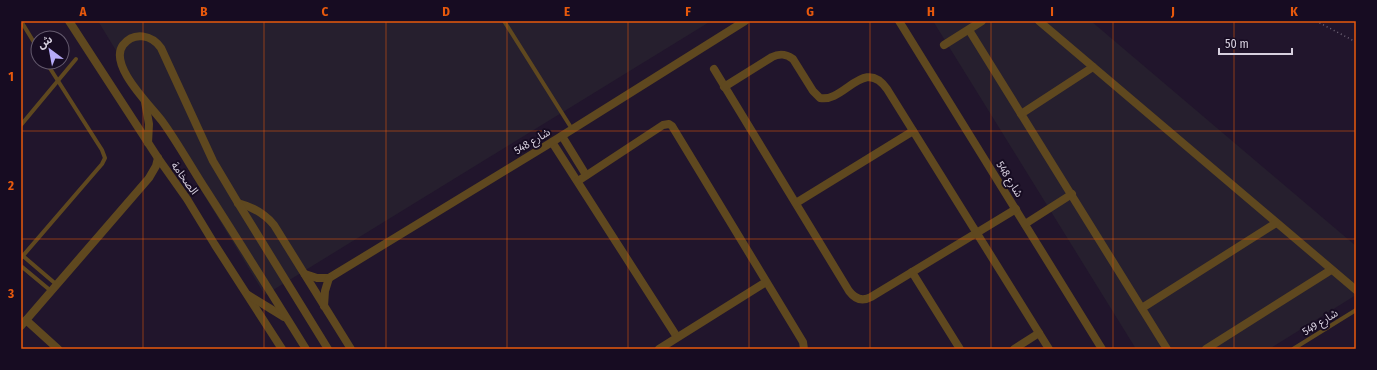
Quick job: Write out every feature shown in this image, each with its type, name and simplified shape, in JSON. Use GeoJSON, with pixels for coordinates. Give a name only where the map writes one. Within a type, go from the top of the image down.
{"type":"FeatureCollection","features":[{"type":"Feature","properties":{"kind":"street","name":"الصخامة"},"geometry":{"type":"LineString","coordinates":[[69,21],[158,158],[187,199],[214,245],[282,349]]}},
{"type":"Feature","properties":{"kind":"street","name":"شارع 548"},"geometry":{"type":"LineString","coordinates":[[329,278],[562,136],[745,21]]}},
{"type":"Feature","properties":{"kind":"street","name":"شارع 548"},"geometry":{"type":"LineString","coordinates":[[899,21],[1102,349]]}},
{"type":"Feature","properties":{"kind":"street"},"geometry":{"type":"LineString","coordinates":[[944,45],[982,21]]}},
{"type":"Feature","properties":{"kind":"street"},"geometry":{"type":"LineString","coordinates":[[1039,21],[1356,290]]}},
{"type":"Feature","properties":{"kind":"street"},"geometry":{"type":"LineString","coordinates":[[969,30],[1167,349]]}},
{"type":"Feature","properties":{"kind":"street"},"geometry":{"type":"LineString","coordinates":[[306,349],[162,122],[122,69],[119,58],[120,49],[124,43],[139,36],[150,38],[156,41],[164,51],[208,150],[238,203],[328,349]]}},
{"type":"Feature","properties":{"kind":"street"},"geometry":{"type":"LineString","coordinates":[[724,87],[777,54],[783,54],[793,59],[813,91],[820,98],[829,98],[862,78],[874,78],[879,80],[887,89],[1049,349]]}},
{"type":"Feature","properties":{"kind":"street"},"geometry":{"type":"LineString","coordinates":[[1021,114],[1093,67]]}},
{"type":"Feature","properties":{"kind":"street"},"geometry":{"type":"LineString","coordinates":[[714,69],[852,295],[856,298],[866,300],[871,298],[1016,209]]}},
{"type":"Feature","properties":{"kind":"street"},"geometry":{"type":"LineString","coordinates":[[145,99],[149,124],[148,142]]}},
{"type":"Feature","properties":{"kind":"street"},"geometry":{"type":"LineString","coordinates":[[578,181],[663,125],[669,124],[672,126],[803,342],[804,349]]}},
{"type":"Feature","properties":{"kind":"street"},"geometry":{"type":"LineString","coordinates":[[796,203],[913,131]]}},
{"type":"Feature","properties":{"kind":"street"},"geometry":{"type":"LineString","coordinates":[[562,136],[586,175]]}},
{"type":"Feature","properties":{"kind":"street"},"geometry":{"type":"LineString","coordinates":[[552,142],[677,337]]}},
{"type":"Feature","properties":{"kind":"street"},"geometry":{"type":"LineString","coordinates":[[58,349],[24,323],[149,178],[156,166],[158,158]]}},
{"type":"Feature","properties":{"kind":"street"},"geometry":{"type":"LineString","coordinates":[[149,178],[163,174],[170,176]]}},
{"type":"Feature","properties":{"kind":"street"},"geometry":{"type":"LineString","coordinates":[[1025,224],[1072,194]]}},
{"type":"Feature","properties":{"kind":"street"},"geometry":{"type":"LineString","coordinates":[[238,203],[256,210],[270,220],[351,349]]}},
{"type":"Feature","properties":{"kind":"street"},"geometry":{"type":"LineString","coordinates":[[1142,308],[1276,223]]}},
{"type":"Feature","properties":{"kind":"street"},"geometry":{"type":"LineString","coordinates":[[1206,349],[1331,270]]}},
{"type":"Feature","properties":{"kind":"street"},"geometry":{"type":"LineString","coordinates":[[912,272],[960,349]]}},
{"type":"Feature","properties":{"kind":"street"},"geometry":{"type":"LineString","coordinates":[[305,274],[317,278],[329,278],[325,291],[324,306]]}},
{"type":"Feature","properties":{"kind":"street"},"geometry":{"type":"LineString","coordinates":[[659,349],[766,282]]}},
{"type":"Feature","properties":{"kind":"street"},"geometry":{"type":"LineString","coordinates":[[246,293],[287,319]]}},
{"type":"Feature","properties":{"kind":"street"},"geometry":{"type":"LineString","coordinates":[[1014,349],[1039,333]]}},
{"type":"Feature","properties":{"kind":"lane"},"geometry":{"type":"LineString","coordinates":[[21,21],[30,36]]}},
{"type":"Feature","properties":{"kind":"lane"},"geometry":{"type":"LineString","coordinates":[[504,21],[572,129]]}},
{"type":"Feature","properties":{"kind":"lane"},"geometry":{"type":"LineString","coordinates":[[21,125],[76,59]]}},
{"type":"Feature","properties":{"kind":"lane"},"geometry":{"type":"LineString","coordinates":[[51,70],[102,150],[105,158],[102,164],[22,257],[56,285]]}},
{"type":"Feature","properties":{"kind":"lane"},"geometry":{"type":"LineString","coordinates":[[21,266],[51,291]]}},
{"type":"Feature","properties":{"kind":"lane","name":"شارع 549"},"geometry":{"type":"LineString","coordinates":[[1293,349],[1356,310]]}},
{"type":"Feature","properties":{"kind":"path"},"geometry":{"type":"LineString","coordinates":[[1316,21],[1356,42]]}},
{"type":"Feature","properties":{"kind":"shaded area"},"geometry":{"type":"Polygon","coordinates":[[[98,21],[711,21],[265,295],[98,21]]]}},
{"type":"Feature","properties":{"kind":"shaded area"},"geometry":{"type":"Polygon","coordinates":[[[933,21],[1091,21],[1356,246],[1356,295],[1269,349],[1136,349],[933,21]]]}}]}
